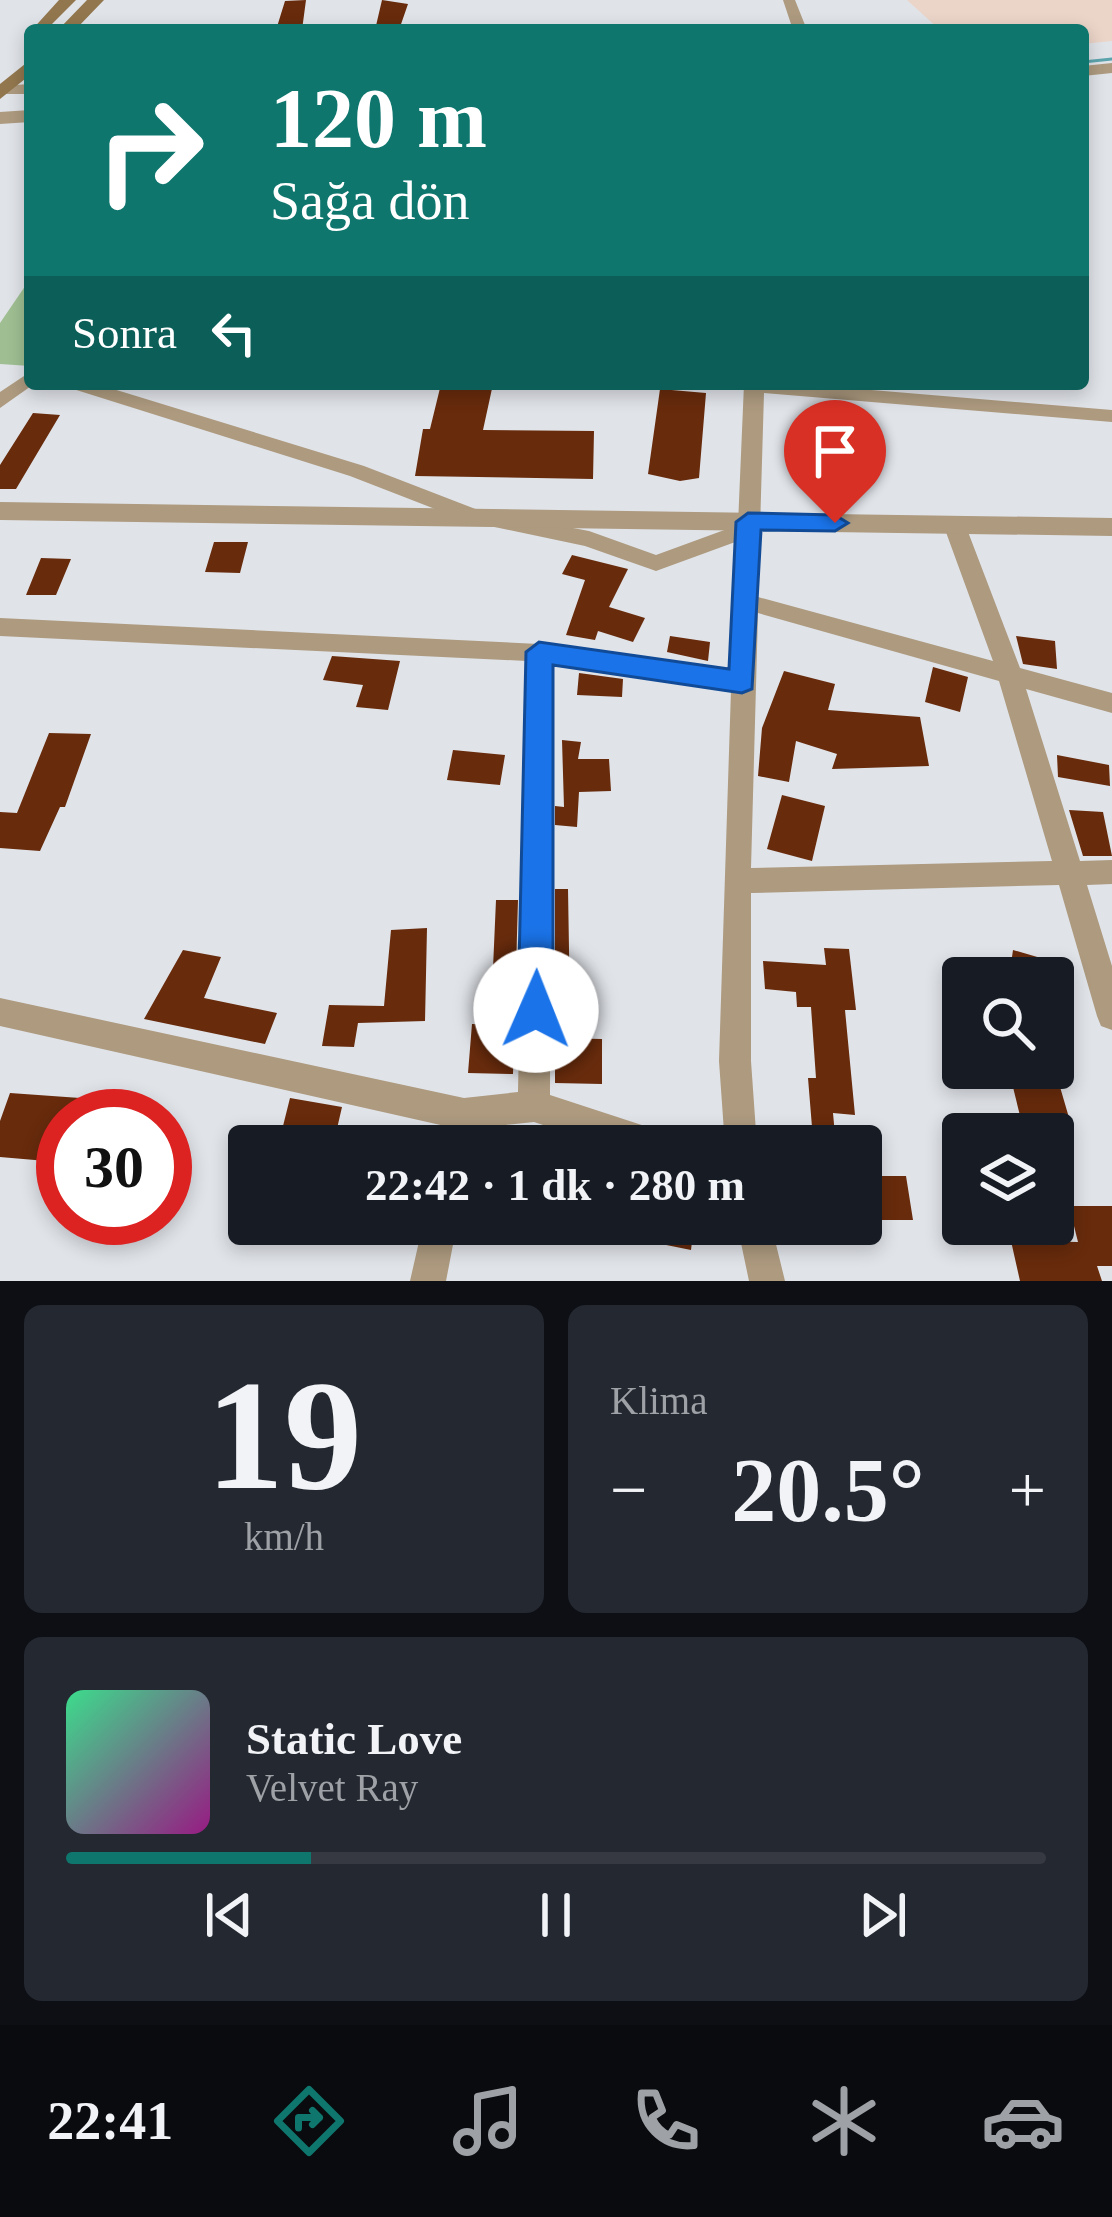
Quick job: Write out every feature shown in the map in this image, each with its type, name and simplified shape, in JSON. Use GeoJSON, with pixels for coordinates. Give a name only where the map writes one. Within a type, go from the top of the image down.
{"type":"FeatureCollection","features":[{"type":"Feature","properties":{"kind":"main road"},"geometry":{"type":"LineString","coordinates":[[43,24],[68,0]]}},
{"type":"Feature","properties":{"kind":"main road"},"geometry":{"type":"LineString","coordinates":[[72,24],[97,0]]}},
{"type":"Feature","properties":{"kind":"main road"},"geometry":{"type":"LineString","coordinates":[[0,65],[24,43]]}},
{"type":"Feature","properties":{"kind":"main road"},"geometry":{"type":"LineString","coordinates":[[2,92],[24,71]]}},
{"type":"Feature","properties":{"kind":"street"},"geometry":{"type":"LineString","coordinates":[[0,402],[24,383]]}},
{"type":"Feature","properties":{"kind":"street"},"geometry":{"type":"LineString","coordinates":[[96,390],[356,471],[486,518],[590,539],[656,563],[748,525]]}},
{"type":"Feature","properties":{"kind":"street"},"geometry":{"type":"LineString","coordinates":[[740,1125],[735,1061],[737,881],[754,390]]}},
{"type":"Feature","properties":{"kind":"street"},"geometry":{"type":"LineString","coordinates":[[812,390],[1112,416]]}},
{"type":"Feature","properties":{"kind":"street"},"geometry":{"type":"LineString","coordinates":[[0,511],[748,525],[1112,526]]}},
{"type":"Feature","properties":{"kind":"street"},"geometry":{"type":"LineString","coordinates":[[954,524],[1010,675],[1112,1016]]}},
{"type":"Feature","properties":{"kind":"street"},"geometry":{"type":"LineString","coordinates":[[744,601],[1112,703]]}},
{"type":"Feature","properties":{"kind":"street"},"geometry":{"type":"LineString","coordinates":[[0,627],[539,652],[742,682]]}},
{"type":"Feature","properties":{"kind":"street"},"geometry":{"type":"LineString","coordinates":[[534,1106],[539,652]]}},
{"type":"Feature","properties":{"kind":"street"},"geometry":{"type":"LineString","coordinates":[[737,881],[1112,872]]}},
{"type":"Feature","properties":{"kind":"street"},"geometry":{"type":"LineString","coordinates":[[0,1012],[441,1125]]}},
{"type":"Feature","properties":{"kind":"street"},"geometry":{"type":"LineString","coordinates":[[475,1125],[534,1106],[592,1125]]}},
{"type":"Feature","properties":{"kind":"street"},"geometry":{"type":"LineString","coordinates":[[428,1281],[436,1245]]}},
{"type":"Feature","properties":{"kind":"street"},"geometry":{"type":"LineString","coordinates":[[759,1245],[767,1281]]}},
{"type":"Feature","properties":{"kind":"shaded area"},"geometry":{"type":"Polygon","coordinates":[[[907,0],[1112,0],[1112,41],[1089,43],[1089,24],[933,24],[907,0]]]}},
{"type":"Feature","properties":{"kind":"green space"},"geometry":{"type":"Polygon","coordinates":[[[24,288],[24,366],[0,364],[0,323],[24,288]]]}},
{"type":"Feature","properties":{"kind":"building"},"geometry":{"type":"Polygon","coordinates":[[[306,0],[303,24],[278,24],[285,1],[306,0]]]}},
{"type":"Feature","properties":{"kind":"building"},"geometry":{"type":"Polygon","coordinates":[[[382,0],[408,4],[401,24],[376,24],[382,0]]]}},
{"type":"Feature","properties":{"kind":"building"},"geometry":{"type":"Polygon","coordinates":[[[440,390],[492,390],[483,430],[594,431],[593,479],[415,476],[423,429],[430,429],[440,390]]]}},
{"type":"Feature","properties":{"kind":"building"},"geometry":{"type":"Polygon","coordinates":[[[660,390],[706,393],[699,478],[680,481],[648,474],[660,390]]]}},
{"type":"Feature","properties":{"kind":"building"},"geometry":{"type":"Polygon","coordinates":[[[33,413],[60,415],[16,489],[0,489],[0,465],[33,413]]]}},
{"type":"Feature","properties":{"kind":"building"},"geometry":{"type":"Polygon","coordinates":[[[214,542],[248,542],[240,573],[205,572],[214,542]]]}},
{"type":"Feature","properties":{"kind":"building"},"geometry":{"type":"Polygon","coordinates":[[[572,555],[628,569],[609,607],[645,618],[633,642],[598,631],[595,640],[566,635],[585,580],[562,574],[572,555]]]}},
{"type":"Feature","properties":{"kind":"building"},"geometry":{"type":"Polygon","coordinates":[[[41,558],[71,559],[56,595],[26,595],[41,558]]]}},
{"type":"Feature","properties":{"kind":"building"},"geometry":{"type":"Polygon","coordinates":[[[670,636],[710,642],[708,661],[667,652],[670,636]]]}},
{"type":"Feature","properties":{"kind":"building"},"geometry":{"type":"Polygon","coordinates":[[[1016,636],[1055,641],[1057,669],[1023,664],[1016,636]]]}},
{"type":"Feature","properties":{"kind":"building"},"geometry":{"type":"Polygon","coordinates":[[[332,656],[400,661],[388,710],[356,707],[363,685],[323,680],[332,656]]]}},
{"type":"Feature","properties":{"kind":"building"},"geometry":{"type":"Polygon","coordinates":[[[933,667],[968,677],[960,712],[925,702],[933,667]]]}},
{"type":"Feature","properties":{"kind":"building"},"geometry":{"type":"Polygon","coordinates":[[[784,671],[835,684],[828,710],[920,717],[929,766],[832,769],[837,754],[796,741],[789,782],[758,776],[762,728],[784,671]]]}},
{"type":"Feature","properties":{"kind":"building"},"geometry":{"type":"Polygon","coordinates":[[[579,673],[623,679],[622,697],[577,695],[579,673]]]}},
{"type":"Feature","properties":{"kind":"building"},"geometry":{"type":"Polygon","coordinates":[[[49,733],[91,734],[65,807],[60,807],[40,851],[0,848],[0,812],[17,813],[49,733]]]}},
{"type":"Feature","properties":{"kind":"building"},"geometry":{"type":"Polygon","coordinates":[[[562,740],[581,742],[578,759],[609,759],[611,791],[579,792],[577,827],[555,825],[555,806],[564,807],[562,740]]]}},
{"type":"Feature","properties":{"kind":"building"},"geometry":{"type":"Polygon","coordinates":[[[453,750],[505,755],[500,785],[447,780],[453,750]]]}},
{"type":"Feature","properties":{"kind":"building"},"geometry":{"type":"Polygon","coordinates":[[[1057,755],[1109,765],[1110,786],[1058,777],[1057,755]]]}},
{"type":"Feature","properties":{"kind":"building"},"geometry":{"type":"Polygon","coordinates":[[[782,795],[825,806],[812,861],[767,849],[782,795]]]}},
{"type":"Feature","properties":{"kind":"building"},"geometry":{"type":"Polygon","coordinates":[[[1069,810],[1103,812],[1112,856],[1083,856],[1069,810]]]}},
{"type":"Feature","properties":{"kind":"building"},"geometry":{"type":"Polygon","coordinates":[[[555,889],[568,889],[570,1010],[555,1011],[555,889]]]}},
{"type":"Feature","properties":{"kind":"building"},"geometry":{"type":"Polygon","coordinates":[[[496,900],[518,900],[513,1074],[468,1073],[472,1024],[499,1025],[500,992],[492,991],[496,900]]]}},
{"type":"Feature","properties":{"kind":"building"},"geometry":{"type":"Polygon","coordinates":[[[427,928],[425,1021],[358,1023],[354,1047],[322,1046],[329,1005],[384,1006],[391,930],[427,928]]]}},
{"type":"Feature","properties":{"kind":"building"},"geometry":{"type":"Polygon","coordinates":[[[824,948],[849,949],[856,1010],[845,1010],[855,1115],[833,1113],[834,1125],[812,1125],[808,1078],[816,1078],[811,1007],[797,1007],[796,992],[765,989],[763,961],[826,965],[824,948]]]}},
{"type":"Feature","properties":{"kind":"building"},"geometry":{"type":"Polygon","coordinates":[[[183,950],[221,957],[204,998],[277,1013],[265,1044],[144,1019],[183,950]]]}},
{"type":"Feature","properties":{"kind":"building"},"geometry":{"type":"Polygon","coordinates":[[[555,1038],[602,1039],[602,1084],[555,1083],[555,1038]]]}},
{"type":"Feature","properties":{"kind":"building"},"geometry":{"type":"Polygon","coordinates":[[[1013,1089],[1061,1089],[1068,1113],[1019,1113],[1013,1089]]]}},
{"type":"Feature","properties":{"kind":"building"},"geometry":{"type":"Polygon","coordinates":[[[10,1093],[36,1095],[36,1160],[0,1157],[0,1121],[10,1093]]]}},
{"type":"Feature","properties":{"kind":"building"},"geometry":{"type":"Polygon","coordinates":[[[290,1098],[342,1107],[338,1125],[283,1125],[290,1098]]]}},
{"type":"Feature","properties":{"kind":"building"},"geometry":{"type":"Polygon","coordinates":[[[882,1176],[906,1176],[913,1220],[882,1220],[882,1176]]]}},
{"type":"Feature","properties":{"kind":"building"},"geometry":{"type":"Polygon","coordinates":[[[1074,1206],[1112,1206],[1112,1266],[1097,1266],[1102,1281],[1020,1281],[1012,1245],[1078,1242],[1074,1206]]]}},
{"type":"Feature","properties":{"kind":"waterway"},"geometry":{"type":"LineString","coordinates":[[1089,61],[1112,59]]}},
{"type":"Feature","properties":{"kind":"route"},"geometry":{"type":"LineString","coordinates":[[536,1010],[539,652],[742,682],[748,522],[835,523]]}}]}
